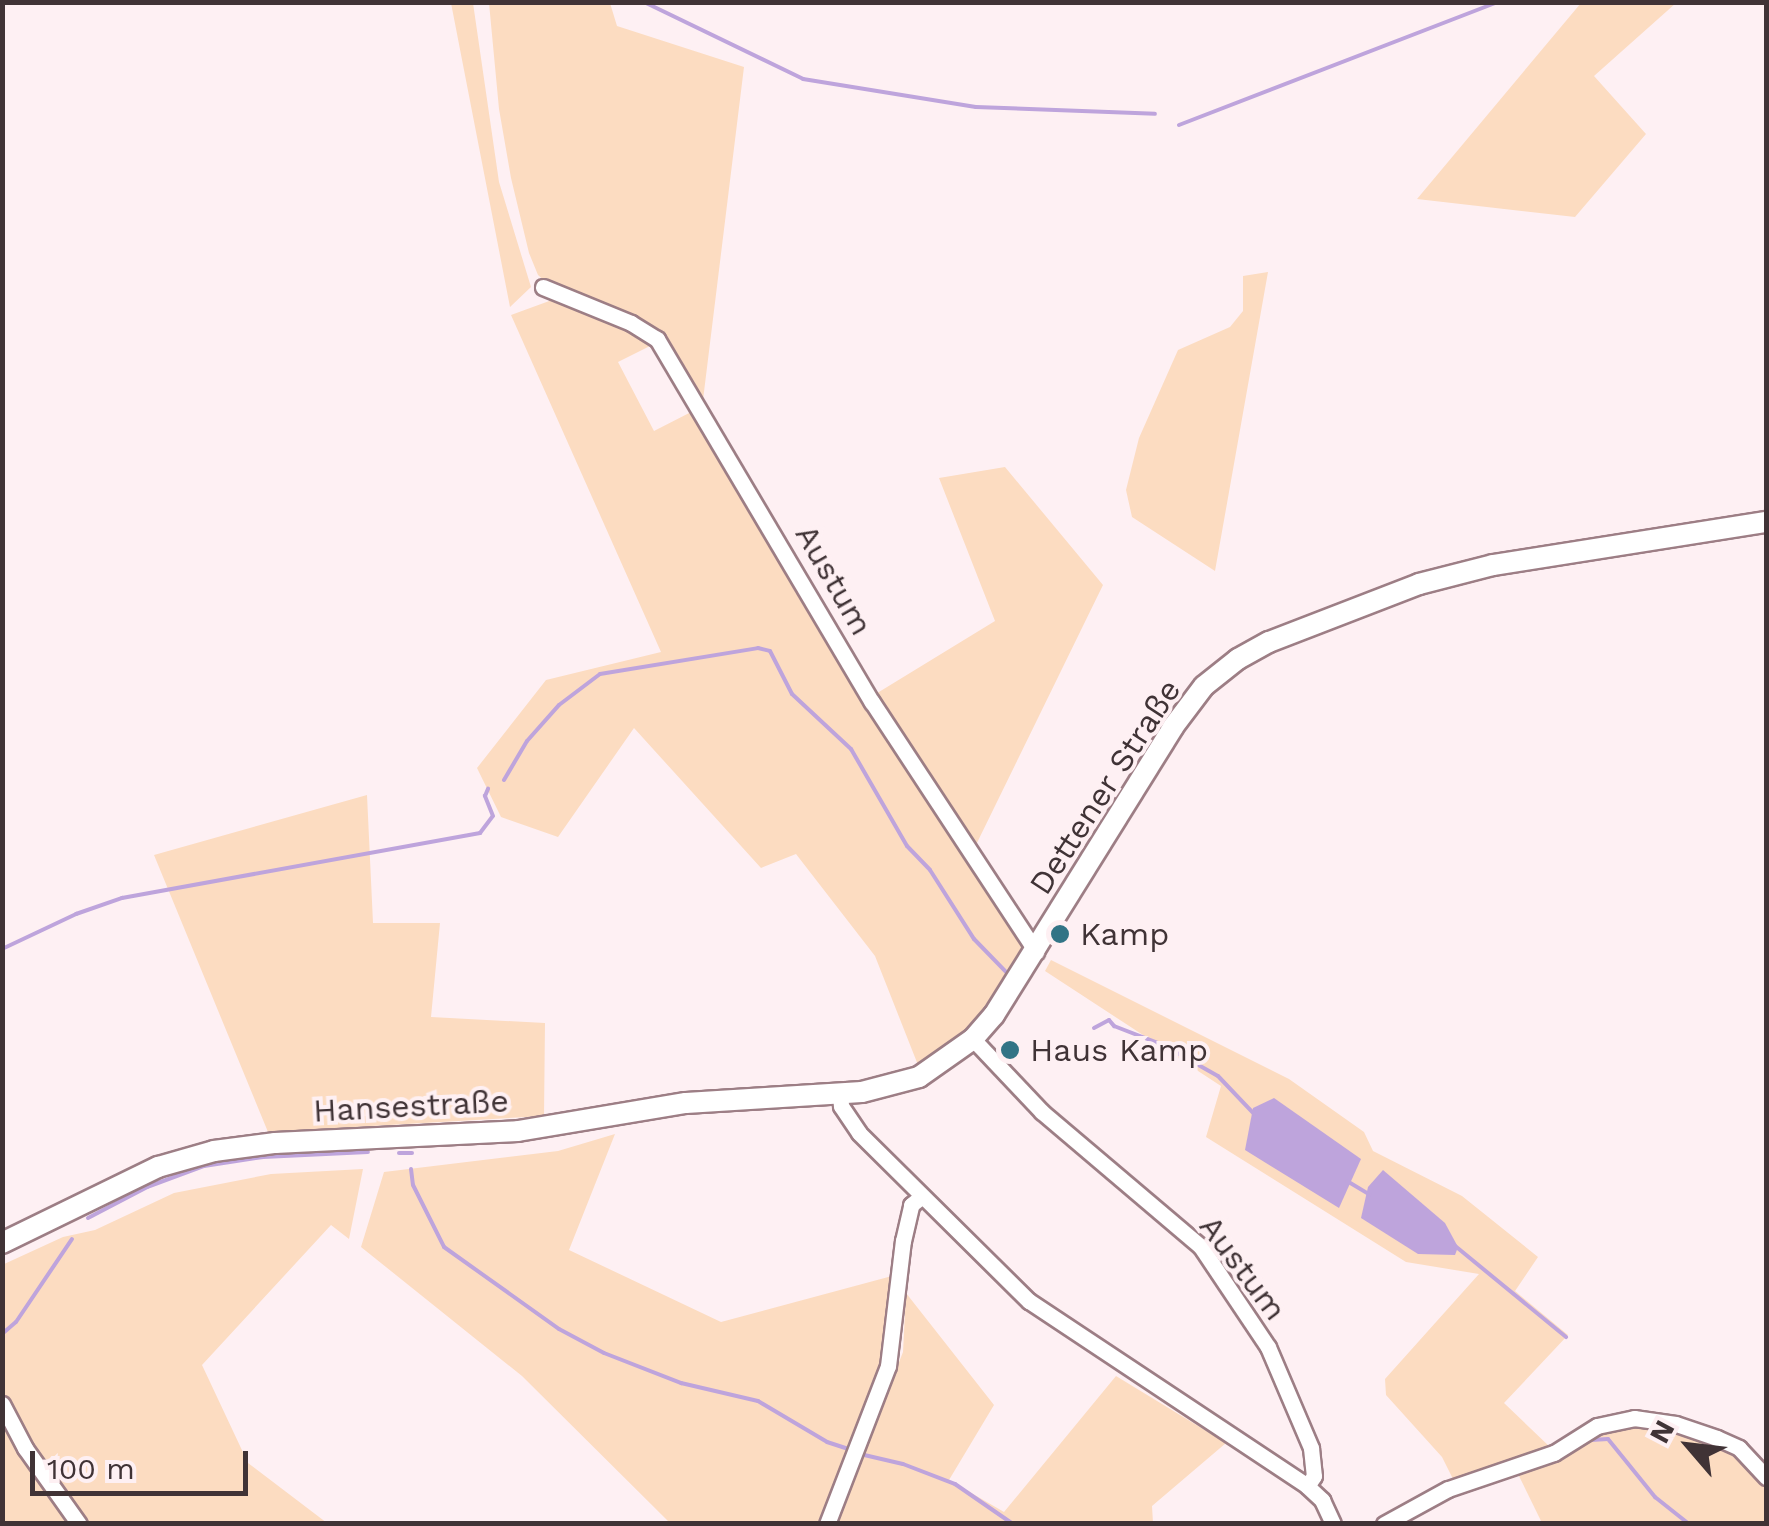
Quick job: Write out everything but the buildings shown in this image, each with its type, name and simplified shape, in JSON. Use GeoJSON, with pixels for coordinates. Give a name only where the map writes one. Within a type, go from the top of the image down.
{"type":"FeatureCollection","features":[{"type":"Feature","properties":{"kind":"street","name":"Austum"},"geometry":{"type":"LineString","coordinates":[[542,287],[631,323],[657,340],[902,750],[1036,952]]}},
{"type":"Feature","properties":{"kind":"street","name":"Dettener Straße"},"geometry":{"type":"LineString","coordinates":[[840,1095],[919,1077],[973,1040],[1036,952],[1173,727],[1204,686],[1238,660],[1329,618],[1419,584],[1474,570],[1766,522]]}},
{"type":"Feature","properties":{"kind":"street","name":"Austum"},"geometry":{"type":"LineString","coordinates":[[973,1040],[1042,1112],[1201,1246],[1268,1347],[1310,1448],[1314,1476],[1307,1486]]}},
{"type":"Feature","properties":{"kind":"street"},"geometry":{"type":"LineString","coordinates":[[840,1095],[849,1122],[1029,1301],[1307,1486],[1322,1500],[1334,1524]]}},
{"type":"Feature","properties":{"kind":"street","name":"Hansestraße"},"geometry":{"type":"LineString","coordinates":[[2,1243],[158,1167],[227,1148],[518,1131],[686,1103],[840,1095]]}},
{"type":"Feature","properties":{"kind":"street"},"geometry":{"type":"LineString","coordinates":[[827,1524],[888,1366],[911,1205],[921,1197]]}},
{"type":"Feature","properties":{"kind":"street"},"geometry":{"type":"LineString","coordinates":[[2,1404],[25,1448],[79,1524]]}},
{"type":"Feature","properties":{"kind":"street"},"geometry":{"type":"LineString","coordinates":[[1384,1524],[1448,1489],[1554,1452],[1597,1426],[1634,1418],[1676,1424],[1740,1448],[1766,1477]]}},
{"type":"Feature","properties":{"kind":"shaded area"},"geometry":{"type":"Polygon","coordinates":[[[451,3],[473,3],[499,182],[531,287],[510,307],[451,3]]]}},
{"type":"Feature","properties":{"kind":"shaded area"},"geometry":{"type":"Polygon","coordinates":[[[489,3],[610,3],[617,26],[744,67],[703,400],[660,337],[547,283],[538,275],[511,178],[499,109],[489,3]]]}},
{"type":"Feature","properties":{"kind":"shaded area"},"geometry":{"type":"Polygon","coordinates":[[[1581,3],[1676,3],[1594,76],[1646,134],[1575,217],[1417,199],[1581,3]]]}},
{"type":"Feature","properties":{"kind":"shaded area"},"geometry":{"type":"Polygon","coordinates":[[[1268,272],[1215,571],[1132,517],[1126,490],[1139,438],[1178,350],[1230,327],[1243,311],[1243,276],[1268,272]]]}},
{"type":"Feature","properties":{"kind":"shaded area"},"geometry":{"type":"Polygon","coordinates":[[[552,300],[639,332],[654,344],[618,362],[654,431],[697,409],[866,703],[1023,948],[974,1023],[918,1065],[875,956],[796,854],[761,868],[634,728],[558,837],[501,817],[477,768],[546,680],[661,652],[511,315],[552,300]]]}},
{"type":"Feature","properties":{"kind":"shaded area"},"geometry":{"type":"Polygon","coordinates":[[[1005,467],[1103,585],[973,851],[874,695],[995,621],[939,478],[1005,467]]]}},
{"type":"Feature","properties":{"kind":"shaded area"},"geometry":{"type":"Polygon","coordinates":[[[367,795],[373,923],[440,923],[431,1017],[545,1023],[544,1116],[268,1132],[154,855],[367,795]]]}},
{"type":"Feature","properties":{"kind":"shaded area"},"geometry":{"type":"Polygon","coordinates":[[[1051,960],[1289,1079],[1364,1132],[1373,1151],[1462,1196],[1538,1257],[1515,1291],[1568,1335],[1504,1403],[1551,1448],[1454,1481],[1442,1457],[1386,1395],[1385,1379],[1479,1274],[1406,1262],[1206,1137],[1221,1086],[1045,971],[1051,960]]]}},
{"type":"Feature","properties":{"kind":"shaded area"},"geometry":{"type":"Polygon","coordinates":[[[1274,1098],[1361,1159],[1339,1208],[1245,1150],[1253,1108],[1274,1098]]]}},
{"type":"Feature","properties":{"kind":"shaded area"},"geometry":{"type":"Polygon","coordinates":[[[615,1134],[569,1250],[721,1322],[892,1276],[888,1348],[820,1523],[670,1523],[522,1376],[361,1247],[384,1172],[558,1151],[615,1134]]]}},
{"type":"Feature","properties":{"kind":"shaded area"},"geometry":{"type":"Polygon","coordinates":[[[363,1169],[349,1239],[331,1225],[202,1365],[248,1463],[327,1523],[86,1523],[28,1447],[3,1393],[2,1265],[63,1237],[95,1230],[174,1193],[271,1174],[363,1169]]]}},
{"type":"Feature","properties":{"kind":"shaded area"},"geometry":{"type":"Polygon","coordinates":[[[1383,1170],[1445,1223],[1458,1247],[1455,1255],[1418,1254],[1361,1218],[1368,1187],[1383,1170]]]}},
{"type":"Feature","properties":{"kind":"shaded area"},"geometry":{"type":"Polygon","coordinates":[[[906,1293],[994,1405],[949,1480],[1004,1512],[1116,1376],[1226,1443],[1152,1506],[1153,1523],[836,1523],[903,1352],[906,1293]]]}},
{"type":"Feature","properties":{"kind":"shaded area"},"geometry":{"type":"Polygon","coordinates":[[[2,1414],[71,1523],[3,1523],[2,1414]]]}},
{"type":"Feature","properties":{"kind":"shaded area"},"geometry":{"type":"Polygon","coordinates":[[[1636,1424],[1673,1428],[1736,1453],[1766,1485],[1766,1523],[1542,1523],[1518,1474],[1604,1431],[1636,1424]]]}},
{"type":"Feature","properties":{"kind":"waterway"},"geometry":{"type":"LineString","coordinates":[[644,2],[803,79],[976,107],[1155,114]]}},
{"type":"Feature","properties":{"kind":"waterway"},"geometry":{"type":"LineString","coordinates":[[1179,125],[1497,2]]}},
{"type":"Feature","properties":{"kind":"waterway"},"geometry":{"type":"LineString","coordinates":[[504,780],[527,741],[559,705],[600,674],[758,648],[770,651],[792,694],[851,749],[907,846],[930,870],[974,939],[1008,974]]}},
{"type":"Feature","properties":{"kind":"waterway"},"geometry":{"type":"LineString","coordinates":[[2,949],[76,914],[122,898],[480,833],[493,816],[485,796],[488,789]]}},
{"type":"Feature","properties":{"kind":"waterway"},"geometry":{"type":"LineString","coordinates":[[1094,1028],[1109,1020],[1114,1026],[1163,1045],[1218,1076],[1254,1114]]}},
{"type":"Feature","properties":{"kind":"waterway"},"geometry":{"type":"LineString","coordinates":[[88,1218],[147,1187],[204,1166],[263,1157],[368,1152]]}},
{"type":"Feature","properties":{"kind":"waterway"},"geometry":{"type":"LineString","coordinates":[[399,1153],[412,1153]]}},
{"type":"Feature","properties":{"kind":"waterway"},"geometry":{"type":"LineString","coordinates":[[411,1169],[413,1185],[444,1247],[559,1329],[604,1353],[681,1383],[758,1401],[827,1442],[851,1450]]}},
{"type":"Feature","properties":{"kind":"waterway"},"geometry":{"type":"LineString","coordinates":[[1347,1181],[1369,1194]]}},
{"type":"Feature","properties":{"kind":"waterway"},"geometry":{"type":"LineString","coordinates":[[2,1334],[16,1322],[72,1239]]}},
{"type":"Feature","properties":{"kind":"waterway"},"geometry":{"type":"LineString","coordinates":[[1454,1245],[1566,1337]]}},
{"type":"Feature","properties":{"kind":"waterway"},"geometry":{"type":"LineString","coordinates":[[1573,1450],[1591,1440],[1608,1439],[1655,1497],[1689,1524]]}},
{"type":"Feature","properties":{"kind":"waterway"},"geometry":{"type":"LineString","coordinates":[[860,1454],[903,1464],[955,1484],[1013,1524]]}},
{"type":"Feature","properties":{"kind":"place","name":"Kamp"},"geometry":{"type":"Point","coordinates":[1060,934]}},
{"type":"Feature","properties":{"kind":"place","name":"Haus Kamp"},"geometry":{"type":"Point","coordinates":[1010,1050]}}]}
